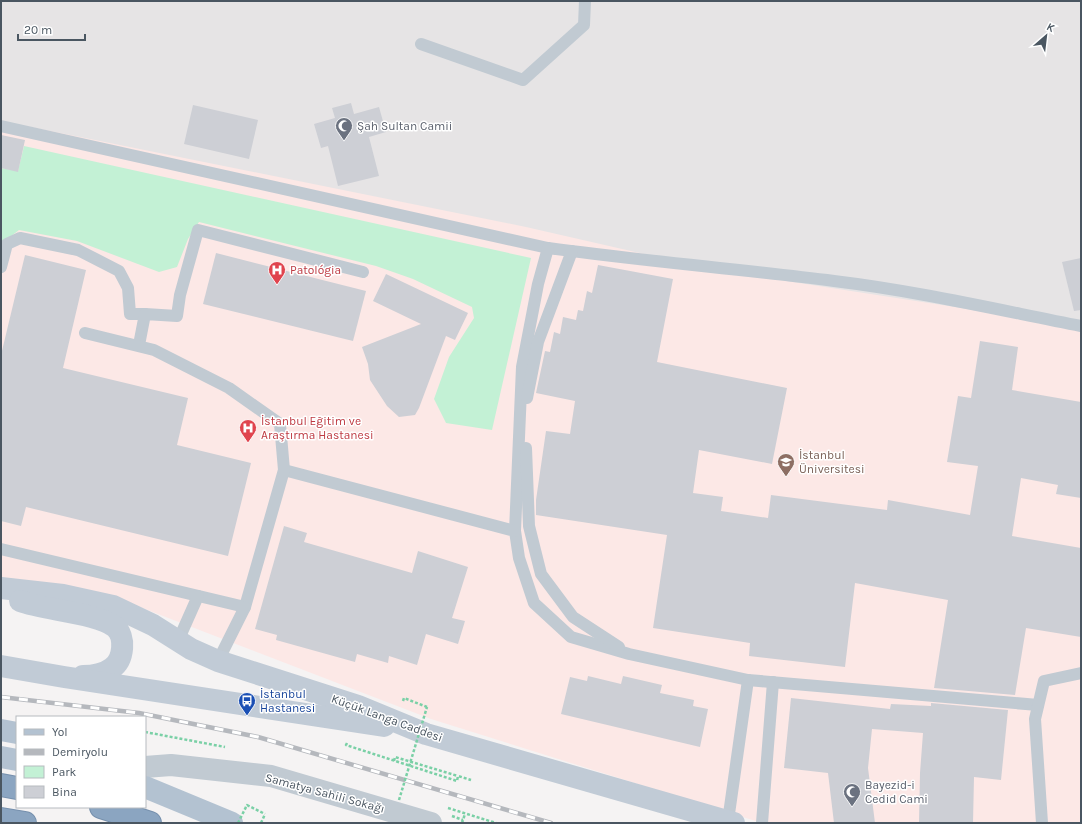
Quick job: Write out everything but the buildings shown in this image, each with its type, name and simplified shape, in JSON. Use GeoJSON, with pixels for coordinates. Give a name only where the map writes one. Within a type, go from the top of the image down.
{"type":"FeatureCollection","features":[{"type":"Feature","properties":{"kind":"highway"},"geometry":{"type":"LineString","coordinates":[[1,785],[16,788]]}},
{"type":"Feature","properties":{"kind":"highway"},"geometry":{"type":"LineString","coordinates":[[104,808],[150,823]]}},
{"type":"Feature","properties":{"kind":"highway"},"geometry":{"type":"LineString","coordinates":[[1,819],[25,823]]}},
{"type":"Feature","properties":{"kind":"main road"},"geometry":{"type":"LineString","coordinates":[[1,730],[16,733]]}},
{"type":"Feature","properties":{"kind":"main road"},"geometry":{"type":"LineString","coordinates":[[1,757],[16,760]]}},
{"type":"Feature","properties":{"kind":"main road"},"geometry":{"type":"LineString","coordinates":[[146,788],[232,823]]}},
{"type":"Feature","properties":{"kind":"street","name":"Küçük Langa Caddesi"},"geometry":{"type":"LineString","coordinates":[[1,588],[63,595],[113,606],[153,625],[178,641],[218,661],[358,706],[426,734],[731,822]]}},
{"type":"Feature","properties":{"kind":"street"},"geometry":{"type":"LineString","coordinates":[[1,593],[31,605],[95,618],[115,627],[122,639],[120,658],[113,668],[95,676],[64,677]]}},
{"type":"Feature","properties":{"kind":"street"},"geometry":{"type":"LineString","coordinates":[[1,666],[64,677],[381,725],[426,734]]}},
{"type":"Feature","properties":{"kind":"street","name":"Samatya Sahili Sokağı"},"geometry":{"type":"LineString","coordinates":[[146,767],[171,766],[271,776],[431,823]]}},
{"type":"Feature","properties":{"kind":"lane"},"geometry":{"type":"LineString","coordinates":[[421,44],[523,80],[584,25],[585,1]]}},
{"type":"Feature","properties":{"kind":"lane"},"geometry":{"type":"LineString","coordinates":[[1,126],[548,248],[647,261],[835,281],[937,298],[1081,326]]}},
{"type":"Feature","properties":{"kind":"lane"},"geometry":{"type":"LineString","coordinates":[[1,267],[7,244],[20,238],[78,250],[119,271],[128,288],[130,314],[177,316],[180,295],[198,230],[363,272]]}},
{"type":"Feature","properties":{"kind":"lane"},"geometry":{"type":"LineString","coordinates":[[548,248],[538,284],[522,366],[515,531],[519,558],[534,603],[571,637],[630,654],[748,680],[1038,705]]}},
{"type":"Feature","properties":{"kind":"lane"},"geometry":{"type":"LineString","coordinates":[[572,251],[538,342],[528,392],[525,434],[529,526],[541,574],[573,616],[630,654]]}},
{"type":"Feature","properties":{"kind":"lane"},"geometry":{"type":"LineString","coordinates":[[139,345],[145,314]]}},
{"type":"Feature","properties":{"kind":"lane"},"geometry":{"type":"LineString","coordinates":[[85,333],[139,345],[154,350],[229,388],[280,424],[284,470],[245,607],[218,661]]}},
{"type":"Feature","properties":{"kind":"lane"},"geometry":{"type":"LineString","coordinates":[[284,470],[515,531]]}},
{"type":"Feature","properties":{"kind":"lane"},"geometry":{"type":"LineString","coordinates":[[1,549],[245,607]]}},
{"type":"Feature","properties":{"kind":"lane"},"geometry":{"type":"LineString","coordinates":[[178,641],[198,596]]}},
{"type":"Feature","properties":{"kind":"lane"},"geometry":{"type":"LineString","coordinates":[[1042,823],[1035,719],[1044,681],[1081,673]]}},
{"type":"Feature","properties":{"kind":"lane"},"geometry":{"type":"LineString","coordinates":[[731,822],[748,680]]}},
{"type":"Feature","properties":{"kind":"lane"},"geometry":{"type":"LineString","coordinates":[[762,823],[773,682]]}},
{"type":"Feature","properties":{"kind":"path"},"geometry":{"type":"LineString","coordinates":[[399,800],[427,707]]}},
{"type":"Feature","properties":{"kind":"path"},"geometry":{"type":"LineString","coordinates":[[394,761],[395,757],[458,776]]}},
{"type":"Feature","properties":{"kind":"path"},"geometry":{"type":"LineString","coordinates":[[238,823],[247,805],[265,814],[261,823]]}},
{"type":"Feature","properties":{"kind":"path"},"geometry":{"type":"LineString","coordinates":[[462,823],[465,814]]}},
{"type":"Feature","properties":{"kind":"shaded area","name":"İstanbul Üniversitesi"},"geometry":{"type":"Polygon","coordinates":[[[1,1],[1081,1],[1081,823],[1,121],[1,1]]]}},
{"type":"Feature","properties":{"kind":"shaded area"},"geometry":{"type":"Polygon","coordinates":[[[1,121],[526,227],[714,270],[955,307],[1081,329],[1081,823],[762,823],[431,719],[124,601],[1,578],[1,121]]]}},
{"type":"Feature","properties":{"kind":"green space"},"geometry":{"type":"Polygon","coordinates":[[[24,146],[531,258],[492,430],[446,423],[434,399],[449,357],[474,318],[472,307],[413,279],[376,266],[199,222],[188,239],[177,267],[159,272],[77,241],[19,230],[1,244],[1,168],[18,171],[24,146]]]}},
{"type":"Feature","properties":{"kind":"railway"},"geometry":{"type":"LineString","coordinates":[[1,697],[139,713],[258,737],[551,823]]}},
{"type":"Feature","properties":{"kind":"place","name":"Şah Sultan Camii"},"geometry":{"type":"Point","coordinates":[344,141]}},
{"type":"Feature","properties":{"kind":"place","name":"Patológia"},"geometry":{"type":"Point","coordinates":[277,285]}},
{"type":"Feature","properties":{"kind":"place","name":"İstanbul Eğitim ve Araştırma Hastanesi"},"geometry":{"type":"Point","coordinates":[248,443]}},
{"type":"Feature","properties":{"kind":"place","name":"İstanbul Üniversitesi"},"geometry":{"type":"Point","coordinates":[786,477]}},
{"type":"Feature","properties":{"kind":"place","name":"İstanbul Hastanesi"},"geometry":{"type":"Point","coordinates":[247,716]}},
{"type":"Feature","properties":{"kind":"place","name":"Bayezid-i Cedid Cami"},"geometry":{"type":"Point","coordinates":[852,807]}}]}
